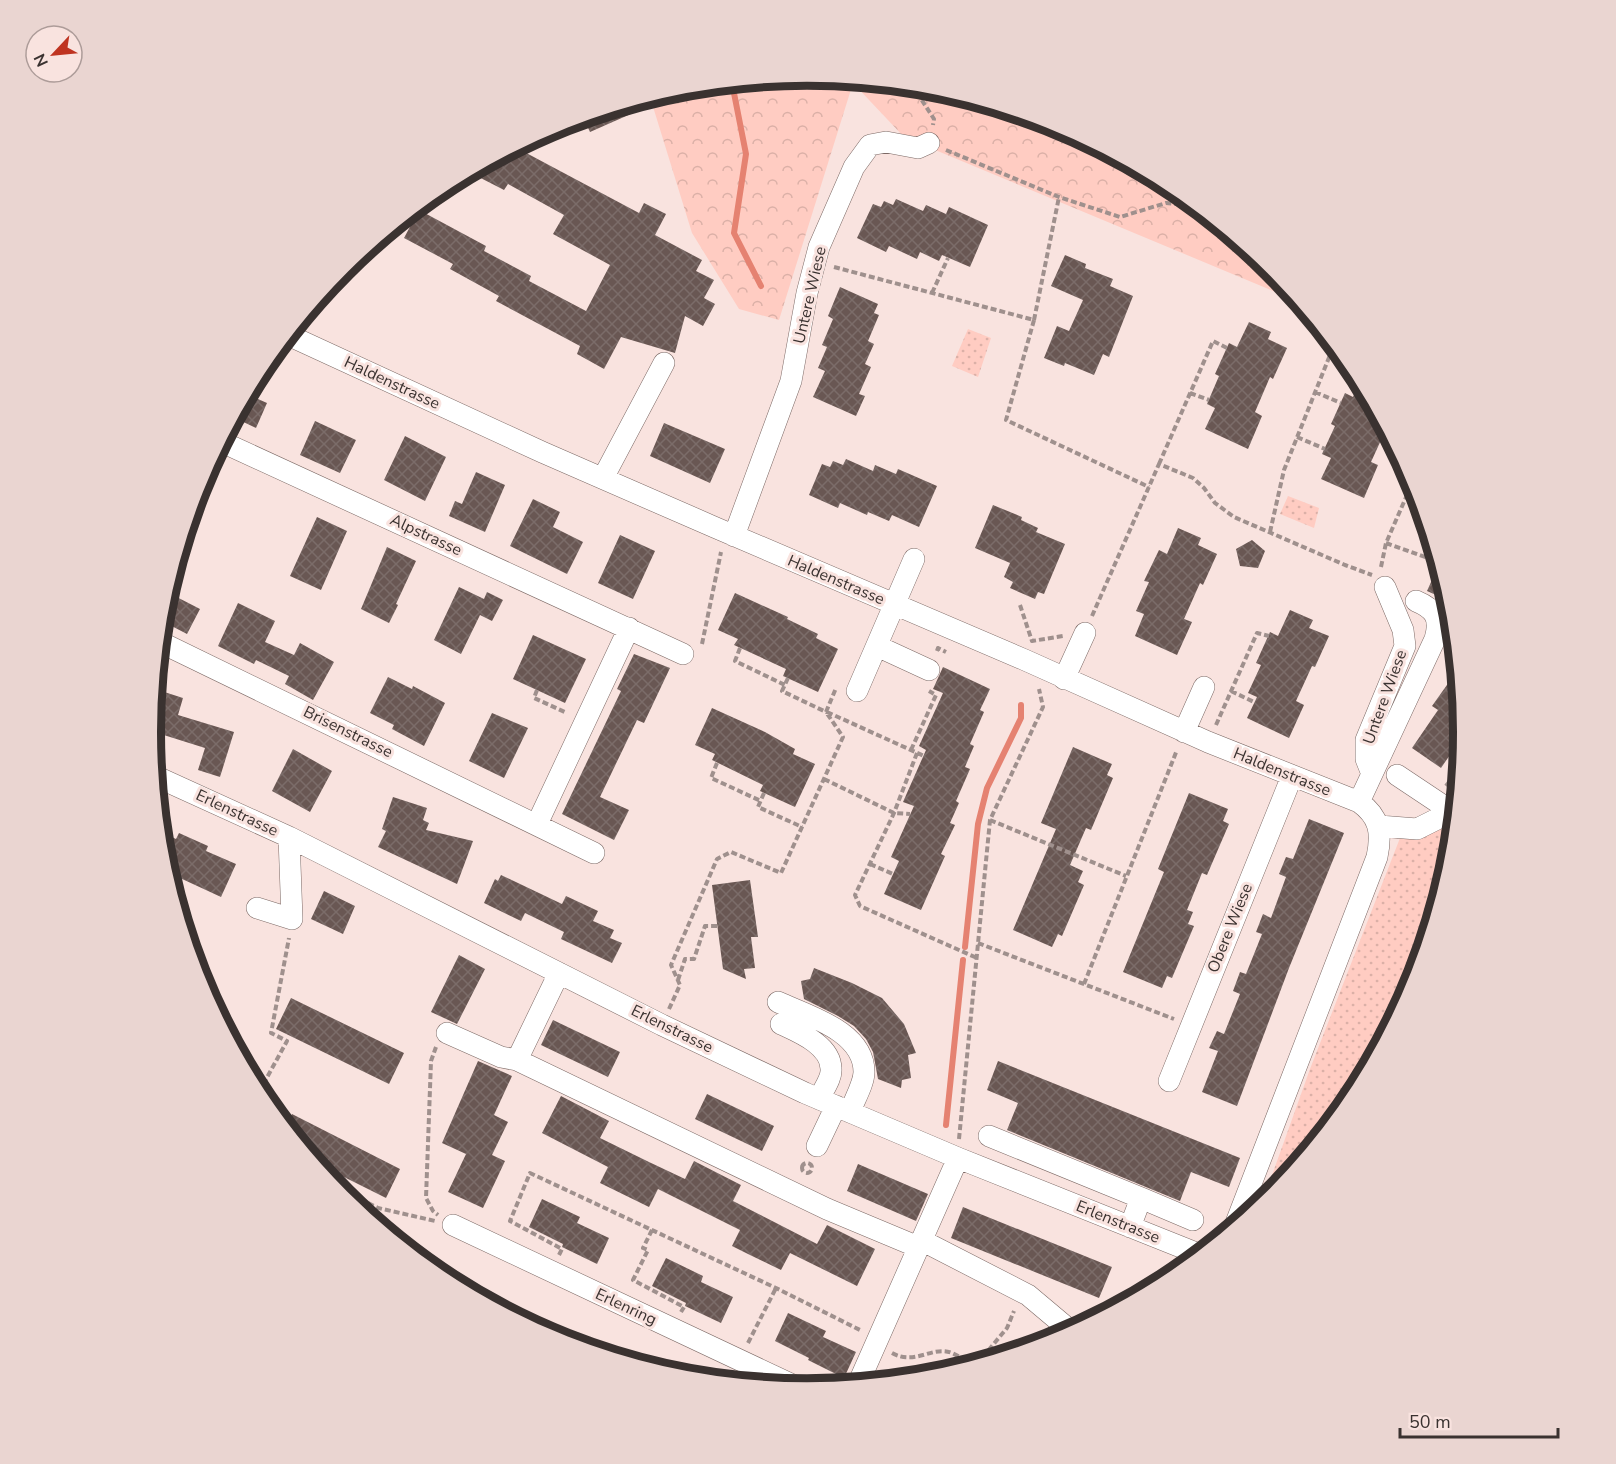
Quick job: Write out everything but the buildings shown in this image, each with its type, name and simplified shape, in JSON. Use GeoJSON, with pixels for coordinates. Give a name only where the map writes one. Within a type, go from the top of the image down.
{"type":"FeatureCollection","features":[{"type":"Feature","properties":{"kind":"street","name":"Untere Wiese"},"geometry":{"type":"LineString","coordinates":[[728,541],[790,381],[807,293],[819,247],[854,167],[870,145],[886,142],[918,148],[929,143]]}},
{"type":"Feature","properties":{"kind":"street","name":"Haldenstrasse"},"geometry":{"type":"LineString","coordinates":[[295,338],[603,478],[728,541],[1025,660],[1182,738],[1208,742],[1359,802],[1371,812],[1379,826]]}},
{"type":"Feature","properties":{"kind":"street"},"geometry":{"type":"LineString","coordinates":[[603,478],[664,363]]}},
{"type":"Feature","properties":{"kind":"street","name":"Alpstrasse"},"geometry":{"type":"LineString","coordinates":[[229,445],[629,628],[692,650]]}},
{"type":"Feature","properties":{"kind":"street"},"geometry":{"type":"LineString","coordinates":[[848,686],[877,646],[914,559]]}},
{"type":"Feature","properties":{"kind":"street","name":"Untere Wiese"},"geometry":{"type":"LineString","coordinates":[[1372,774],[1366,759],[1366,740],[1405,646],[1402,630],[1385,587]]}},
{"type":"Feature","properties":{"kind":"street","name":"Untere Wiese"},"geometry":{"type":"LineString","coordinates":[[1359,802],[1437,633],[1437,621],[1433,611],[1416,601]]}},
{"type":"Feature","properties":{"kind":"street"},"geometry":{"type":"LineString","coordinates":[[537,824],[629,628]]}},
{"type":"Feature","properties":{"kind":"street"},"geometry":{"type":"LineString","coordinates":[[1064,679],[1084,633]]}},
{"type":"Feature","properties":{"kind":"street","name":"Brisenstrasse"},"geometry":{"type":"LineString","coordinates":[[167,646],[594,853]]}},
{"type":"Feature","properties":{"kind":"street"},"geometry":{"type":"LineString","coordinates":[[877,646],[934,670]]}},
{"type":"Feature","properties":{"kind":"street"},"geometry":{"type":"LineString","coordinates":[[1182,738],[1204,687]]}},
{"type":"Feature","properties":{"kind":"street"},"geometry":{"type":"LineString","coordinates":[[1397,775],[1450,810]]}},
{"type":"Feature","properties":{"kind":"street","name":"Obere Wiese"},"geometry":{"type":"LineString","coordinates":[[1169,1081],[1292,776]]}},
{"type":"Feature","properties":{"kind":"street","name":"Erlenstrasse"},"geometry":{"type":"LineString","coordinates":[[164,780],[289,837],[662,1025],[835,1106],[957,1158],[1193,1252]]}},
{"type":"Feature","properties":{"kind":"street"},"geometry":{"type":"LineString","coordinates":[[1240,1212],[1377,857],[1380,842],[1379,826],[1418,828],[1449,813]]}},
{"type":"Feature","properties":{"kind":"street"},"geometry":{"type":"LineString","coordinates":[[257,908],[292,919],[289,837]]}},
{"type":"Feature","properties":{"kind":"street"},"geometry":{"type":"LineString","coordinates":[[517,1060],[559,973]]}},
{"type":"Feature","properties":{"kind":"street"},"geometry":{"type":"LineString","coordinates":[[778,1002],[837,1028],[850,1041],[861,1059],[864,1074],[835,1106],[817,1146]]}},
{"type":"Feature","properties":{"kind":"street"},"geometry":{"type":"LineString","coordinates":[[781,1024],[803,1034],[820,1047],[830,1060],[835,1106]]}},
{"type":"Feature","properties":{"kind":"street"},"geometry":{"type":"LineString","coordinates":[[447,1033],[501,1057],[517,1060],[827,1209],[919,1244],[1023,1292],[1064,1325]]}},
{"type":"Feature","properties":{"kind":"street"},"geometry":{"type":"LineString","coordinates":[[989,1136],[1193,1220]]}},
{"type":"Feature","properties":{"kind":"street"},"geometry":{"type":"LineString","coordinates":[[862,1376],[957,1158]]}},
{"type":"Feature","properties":{"kind":"street"},"geometry":{"type":"LineString","coordinates":[[1130,1227],[1141,1198]]}},
{"type":"Feature","properties":{"kind":"street","name":"Erlenring"},"geometry":{"type":"LineString","coordinates":[[453,1225],[776,1377]]}},
{"type":"Feature","properties":{"kind":"path"},"geometry":{"type":"LineString","coordinates":[[919,95],[934,119],[929,143],[1059,197],[1120,217],[1166,203],[1182,204]]}},
{"type":"Feature","properties":{"kind":"path"},"geometry":{"type":"LineString","coordinates":[[1059,197],[1034,320],[1006,420],[1149,487]]}},
{"type":"Feature","properties":{"kind":"path"},"geometry":{"type":"LineString","coordinates":[[932,293],[948,258]]}},
{"type":"Feature","properties":{"kind":"path"},"geometry":{"type":"LineString","coordinates":[[816,262],[1034,320]]}},
{"type":"Feature","properties":{"kind":"path"},"geometry":{"type":"LineString","coordinates":[[1020,605],[1032,641],[1084,633],[1213,340],[1227,348]]}},
{"type":"Feature","properties":{"kind":"path"},"geometry":{"type":"LineString","coordinates":[[1270,532],[1284,470],[1331,352]]}},
{"type":"Feature","properties":{"kind":"path"},"geometry":{"type":"LineString","coordinates":[[1315,392],[1341,403]]}},
{"type":"Feature","properties":{"kind":"path"},"geometry":{"type":"LineString","coordinates":[[1190,393],[1209,400]]}},
{"type":"Feature","properties":{"kind":"path"},"geometry":{"type":"LineString","coordinates":[[1297,437],[1325,449]]}},
{"type":"Feature","properties":{"kind":"path"},"geometry":{"type":"LineString","coordinates":[[1159,464],[1193,478],[1215,503],[1234,517],[1378,577],[1386,543],[1408,493]]}},
{"type":"Feature","properties":{"kind":"path"},"geometry":{"type":"LineString","coordinates":[[692,650],[728,541]]}},
{"type":"Feature","properties":{"kind":"path"},"geometry":{"type":"LineString","coordinates":[[1386,543],[1430,559]]}},
{"type":"Feature","properties":{"kind":"path"},"geometry":{"type":"LineString","coordinates":[[1208,742],[1257,633],[1269,636]]}},
{"type":"Feature","properties":{"kind":"path"},"geometry":{"type":"LineString","coordinates":[[911,750],[937,700],[936,695],[928,690],[934,670],[949,644]]}},
{"type":"Feature","properties":{"kind":"path"},"geometry":{"type":"LineString","coordinates":[[740,648],[735,661],[785,685]]}},
{"type":"Feature","properties":{"kind":"path"},"geometry":{"type":"LineString","coordinates":[[788,678],[782,691],[924,756]]}},
{"type":"Feature","properties":{"kind":"path"},"geometry":{"type":"LineString","coordinates":[[957,1158],[990,820],[1043,707],[1037,682]]}},
{"type":"Feature","properties":{"kind":"path"},"geometry":{"type":"LineString","coordinates":[[826,712],[848,686]]}},
{"type":"Feature","properties":{"kind":"path"},"geometry":{"type":"LineString","coordinates":[[537,690],[534,698],[585,721]]}},
{"type":"Feature","properties":{"kind":"path"},"geometry":{"type":"LineString","coordinates":[[1231,691],[1254,702]]}},
{"type":"Feature","properties":{"kind":"path"},"geometry":{"type":"LineString","coordinates":[[668,1013],[680,985],[670,965],[717,859],[731,852],[781,873],[843,737],[826,712]]}},
{"type":"Feature","properties":{"kind":"path"},"geometry":{"type":"LineString","coordinates":[[1084,984],[1182,738]]}},
{"type":"Feature","properties":{"kind":"path"},"geometry":{"type":"LineString","coordinates":[[917,753],[894,813],[855,895],[860,906],[977,958]]}},
{"type":"Feature","properties":{"kind":"path"},"geometry":{"type":"LineString","coordinates":[[717,763],[711,778],[761,801]]}},
{"type":"Feature","properties":{"kind":"path"},"geometry":{"type":"LineString","coordinates":[[824,779],[894,813],[910,814]]}},
{"type":"Feature","properties":{"kind":"path"},"geometry":{"type":"LineString","coordinates":[[764,793],[758,807],[802,827]]}},
{"type":"Feature","properties":{"kind":"path"},"geometry":{"type":"LineString","coordinates":[[990,820],[1126,876]]}},
{"type":"Feature","properties":{"kind":"path"},"geometry":{"type":"LineString","coordinates":[[870,864],[893,874]]}},
{"type":"Feature","properties":{"kind":"path"},"geometry":{"type":"LineString","coordinates":[[264,1082],[286,1041],[271,1033],[292,919]]}},
{"type":"Feature","properties":{"kind":"path"},"geometry":{"type":"LineString","coordinates":[[677,981],[685,959],[694,959],[705,926],[718,926]]}},
{"type":"Feature","properties":{"kind":"path"},"geometry":{"type":"LineString","coordinates":[[978,943],[1191,1026]]}},
{"type":"Feature","properties":{"kind":"path"},"geometry":{"type":"LineString","coordinates":[[447,1033],[437,1045],[431,1061],[426,1198],[433,1211],[453,1225]]}},
{"type":"Feature","properties":{"kind":"path"},"geometry":{"type":"LineString","coordinates":[[551,1271],[562,1249],[510,1221],[530,1173],[776,1288],[877,1342],[897,1356],[908,1359],[932,1353],[951,1352],[963,1359]]}},
{"type":"Feature","properties":{"kind":"path"},"geometry":{"type":"LineString","coordinates":[[365,1202],[378,1209],[453,1225]]}},
{"type":"Feature","properties":{"kind":"path"},"geometry":{"type":"LineString","coordinates":[[652,1230],[643,1248],[648,1250],[633,1280],[684,1307],[673,1329]]}},
{"type":"Feature","properties":{"kind":"path"},"geometry":{"type":"LineString","coordinates":[[740,1360],[776,1288]]}},
{"type":"Feature","properties":{"kind":"path"},"geometry":{"type":"LineString","coordinates":[[986,1353],[1007,1328],[1023,1292]]}},
{"type":"Feature","properties":{"kind":"green space"},"geometry":{"type":"Polygon","coordinates":[[[766,87],[852,87],[779,320],[739,309],[692,233],[653,105],[724,91],[766,87]]]}},
{"type":"Feature","properties":{"kind":"green space"},"geometry":{"type":"Polygon","coordinates":[[[857,88],[934,98],[975,108],[1016,120],[1094,152],[1167,194],[1202,219],[1234,246],[1284,296],[904,137],[857,88]]]}},
{"type":"Feature","properties":{"kind":"green space"},"geometry":{"type":"Polygon","coordinates":[[[968,329],[991,338],[978,377],[952,366],[968,329]]]}},
{"type":"Feature","properties":{"kind":"green space"},"geometry":{"type":"Polygon","coordinates":[[[1288,496],[1319,508],[1314,528],[1280,514],[1288,496]]]}},
{"type":"Feature","properties":{"kind":"green space"},"geometry":{"type":"Polygon","coordinates":[[[1445,826],[1447,827],[1442,858],[1420,940],[1388,1018],[1346,1091],[1321,1126],[1268,1185],[1310,1069],[1400,838],[1422,837],[1445,826]]]}},
{"type":"Feature","properties":{"kind":"waterway"},"geometry":{"type":"LineString","coordinates":[[733,90],[746,154],[734,233],[761,286]]}},
{"type":"Feature","properties":{"kind":"waterway"},"geometry":{"type":"LineString","coordinates":[[965,947],[978,824],[987,788],[1021,718],[1021,705]]}},
{"type":"Feature","properties":{"kind":"waterway"},"geometry":{"type":"LineString","coordinates":[[946,1125],[963,960]]}}]}
